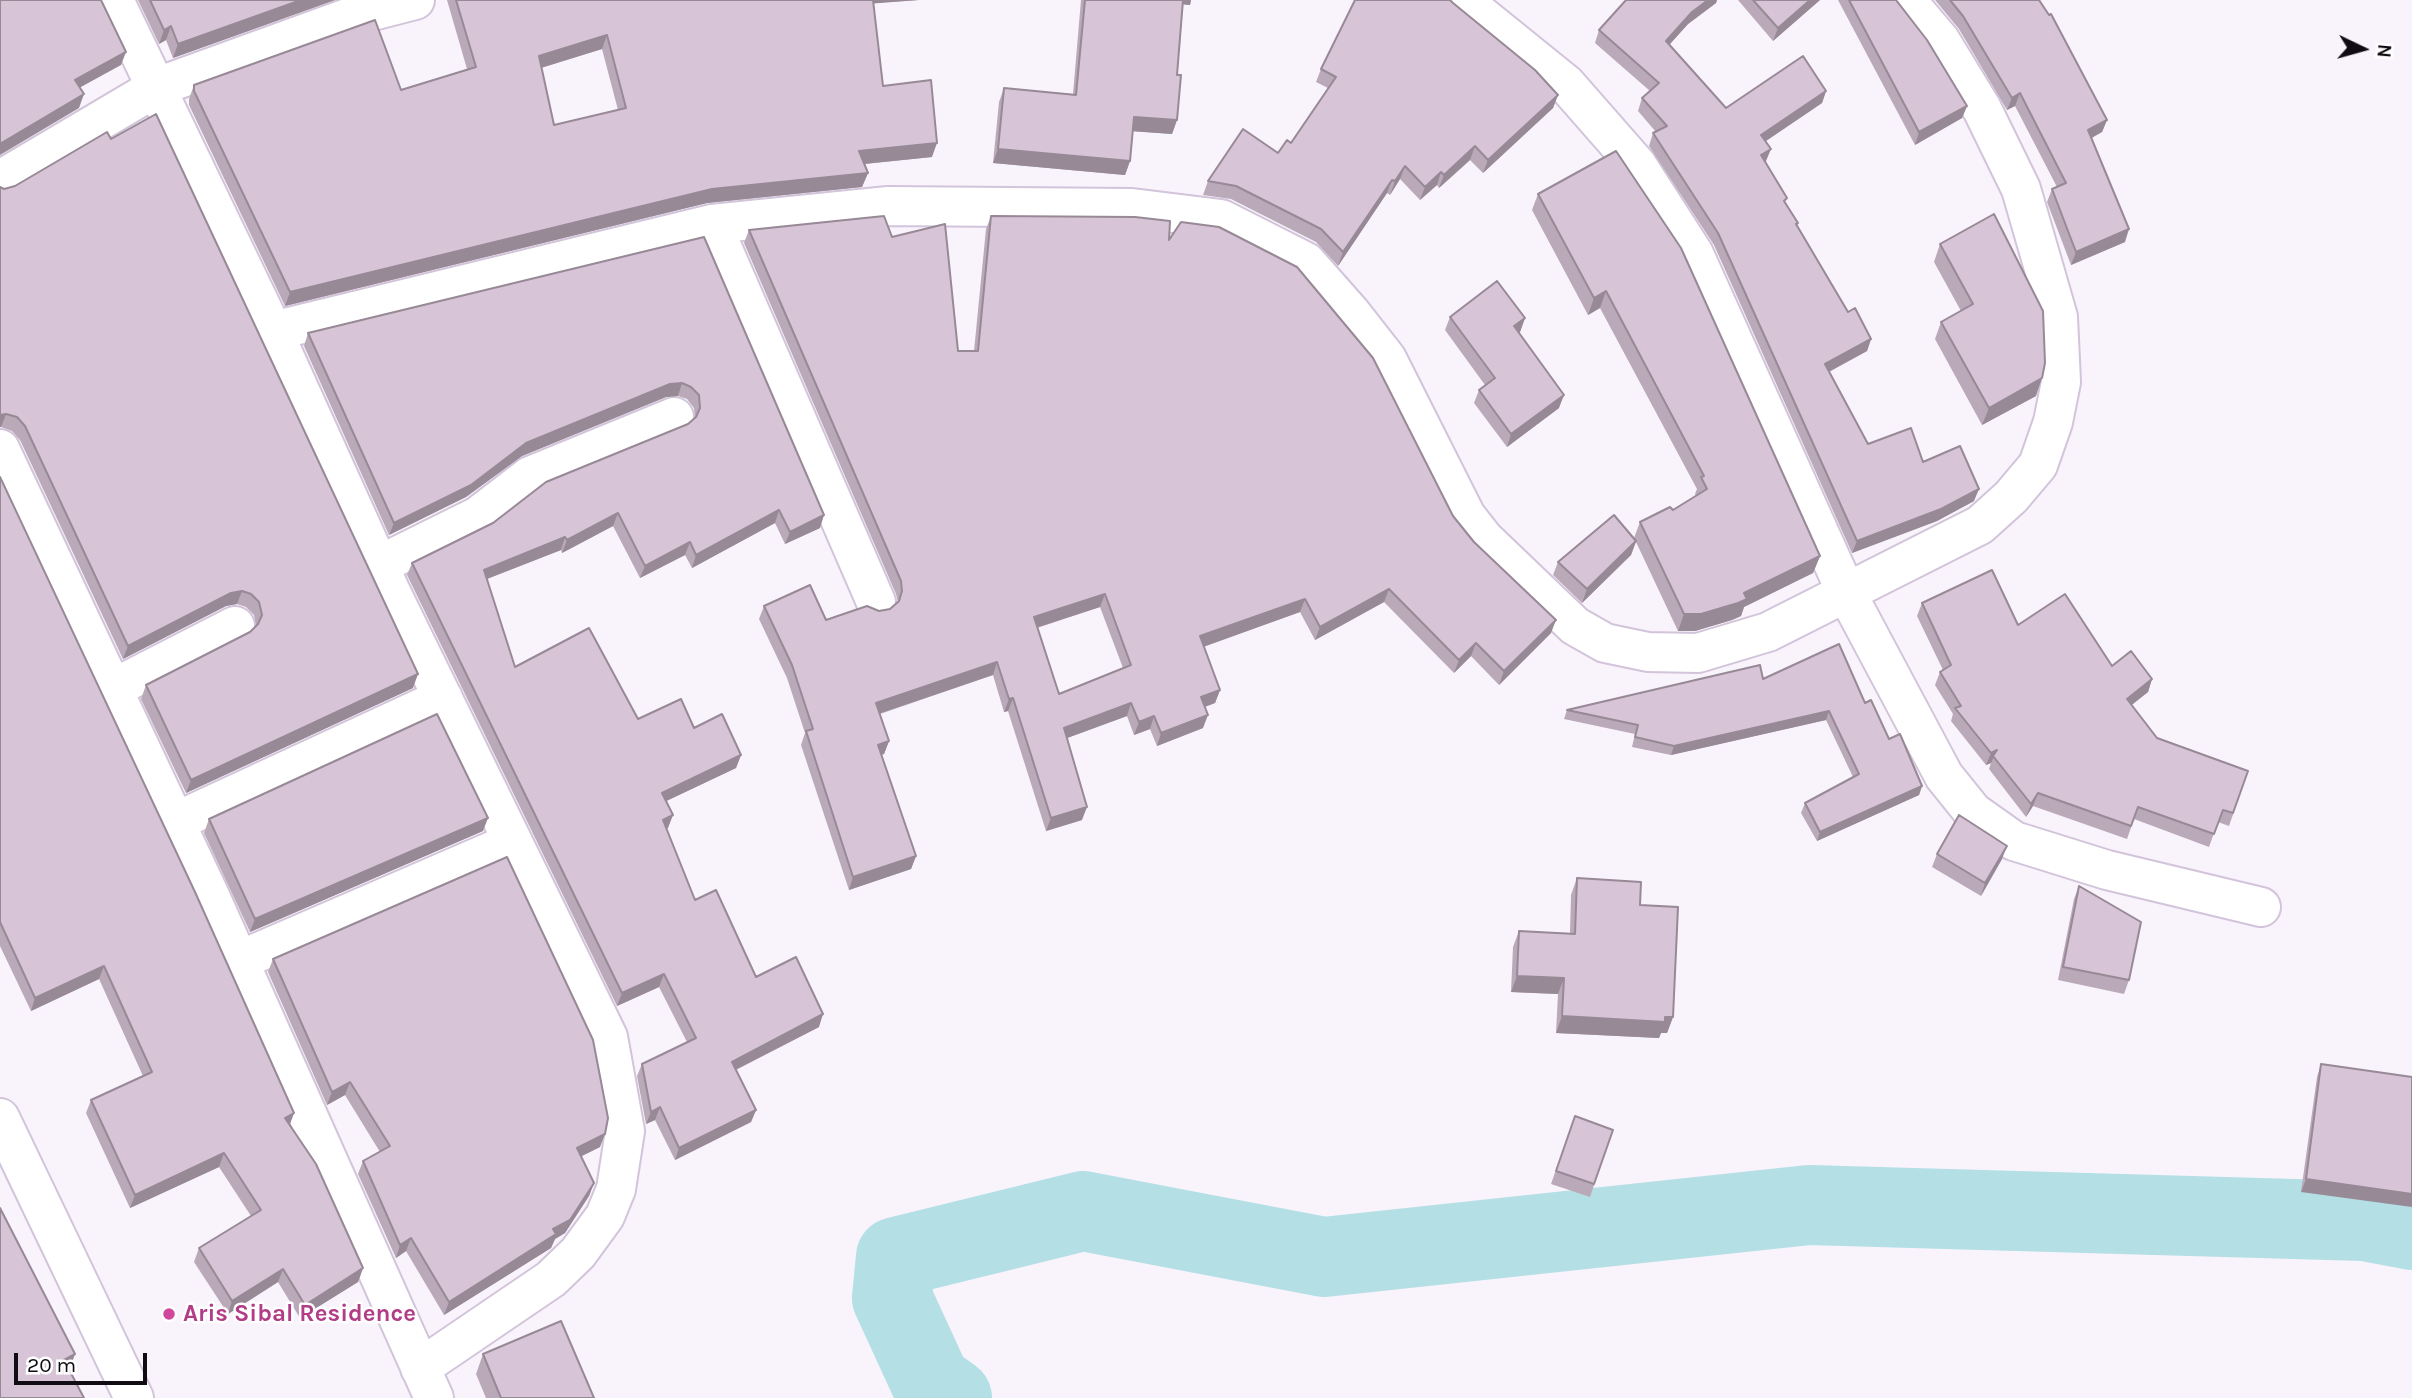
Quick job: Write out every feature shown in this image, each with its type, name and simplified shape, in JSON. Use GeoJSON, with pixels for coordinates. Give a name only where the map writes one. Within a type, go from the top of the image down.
{"type":"FeatureCollection","features":[{"type":"Feature","properties":{"kind":"street"},"geometry":{"type":"LineString","coordinates":[[0,449],[239,961],[427,1383],[578,1254],[605,1216],[616,1189],[625,1131],[608,1037],[379,565],[273,331],[114,0]]}},
{"type":"Feature","properties":{"kind":"street"},"geometry":{"type":"LineString","coordinates":[[0,180],[158,87],[353,16],[415,0]]}},
{"type":"Feature","properties":{"kind":"street"},"geometry":{"type":"LineString","coordinates":[[1462,0],[1566,84],[1637,165],[1694,254],[1846,592],[1944,776],[1973,813],[2014,841],[2107,870],[2261,907]]}},
{"type":"Feature","properties":{"kind":"street"},"geometry":{"type":"LineString","coordinates":[[273,331],[712,224],[888,206],[1132,208],[1221,219],[1306,262],[1351,313],[1392,368],[1466,516],[1485,539],[1575,626],[1605,643],[1648,652],[1698,653],[1768,632],[1980,525],[2011,497],[2038,465],[2053,422],[2061,382],[2058,317],[2021,189],[1982,109],[1947,51],[1906,0]]}},
{"type":"Feature","properties":{"kind":"street"},"geometry":{"type":"LineString","coordinates":[[712,224],[876,602]]}},
{"type":"Feature","properties":{"kind":"street"},"geometry":{"type":"LineString","coordinates":[[379,565],[478,516],[530,476],[674,417]]}},
{"type":"Feature","properties":{"kind":"street"},"geometry":{"type":"LineString","coordinates":[[112,689],[235,626]]}},
{"type":"Feature","properties":{"kind":"street"},"geometry":{"type":"LineString","coordinates":[[175,822],[443,698]]}},
{"type":"Feature","properties":{"kind":"street"},"geometry":{"type":"LineString","coordinates":[[239,961],[513,842]]}},
{"type":"Feature","properties":{"kind":"street"},"geometry":{"type":"LineString","coordinates":[[0,1118],[134,1398]]}},
{"type":"Feature","properties":{"kind":"building"},"geometry":{"type":"Polygon","coordinates":[[[0,0],[101,0],[126,52],[75,80],[84,94],[0,144],[0,0]]]}},
{"type":"Feature","properties":{"kind":"building"},"geometry":{"type":"Polygon","coordinates":[[[150,0],[301,0],[178,44],[171,26],[164,30],[150,0]]]}},
{"type":"Feature","properties":{"kind":"building"},"geometry":{"type":"Polygon","coordinates":[[[456,0],[873,0],[883,86],[931,80],[937,143],[859,151],[868,173],[712,189],[290,292],[194,91],[194,85],[375,20],[401,90],[476,67],[456,0]],[[607,35],[539,56],[554,125],[626,108],[607,35]]]}},
{"type":"Feature","properties":{"kind":"building"},"geometry":{"type":"Polygon","coordinates":[[[1085,0],[1183,0],[1177,75],[1181,75],[1177,120],[1134,117],[1130,161],[998,149],[1004,88],[1076,95],[1085,0]]]}},
{"type":"Feature","properties":{"kind":"building"},"geometry":{"type":"Polygon","coordinates":[[[1355,0],[1450,0],[1535,70],[1558,95],[1488,160],[1475,146],[1444,175],[1441,172],[1425,187],[1405,166],[1395,181],[1392,180],[1343,252],[1321,229],[1236,186],[1208,181],[1243,129],[1278,153],[1287,140],[1291,143],[1336,77],[1321,69],[1355,0]]]}},
{"type":"Feature","properties":{"kind":"building"},"geometry":{"type":"Polygon","coordinates":[[[1626,0],[1708,0],[1692,12],[1666,41],[1726,108],[1803,56],[1826,91],[1761,135],[1771,149],[1761,155],[1787,198],[1784,201],[1798,223],[1796,224],[1848,312],[1855,308],[1871,339],[1825,364],[1868,444],[1911,428],[1923,462],[1960,446],[1979,489],[1941,509],[1857,541],[1718,233],[1653,133],[1667,126],[1642,98],[1659,83],[1599,30],[1626,0]]]}},
{"type":"Feature","properties":{"kind":"building"},"geometry":{"type":"Polygon","coordinates":[[[1753,0],[1810,0],[1778,28],[1753,0]]]}},
{"type":"Feature","properties":{"kind":"building"},"geometry":{"type":"Polygon","coordinates":[[[1849,0],[1896,0],[1927,40],[1967,106],[1919,132],[1849,0]]]}},
{"type":"Feature","properties":{"kind":"building"},"geometry":{"type":"Polygon","coordinates":[[[1950,0],[2039,0],[2049,15],[2051,14],[2107,120],[2088,130],[2129,229],[2076,252],[2052,189],[2066,183],[2020,93],[2012,98],[1963,16],[1950,0]]]}},
{"type":"Feature","properties":{"kind":"building"},"geometry":{"type":"Polygon","coordinates":[[[156,114],[418,674],[191,780],[146,685],[250,632],[262,615],[259,602],[251,594],[242,591],[231,593],[128,646],[25,426],[17,417],[0,415],[0,187],[4,189],[15,186],[107,132],[111,139],[156,114]]]}},
{"type":"Feature","properties":{"kind":"building"},"geometry":{"type":"Polygon","coordinates":[[[1616,151],[1681,248],[1820,556],[1744,593],[1747,599],[1701,614],[1684,614],[1640,522],[1670,507],[1673,510],[1707,489],[1701,477],[1704,476],[1606,291],[1594,298],[1538,194],[1616,151]]]}},
{"type":"Feature","properties":{"kind":"building"},"geometry":{"type":"Polygon","coordinates":[[[1994,214],[2043,311],[2045,363],[2042,378],[1989,408],[1941,322],[1973,304],[1940,244],[1994,214]]]}},
{"type":"Feature","properties":{"kind":"building"},"geometry":{"type":"Polygon","coordinates":[[[884,216],[892,237],[945,224],[958,351],[978,351],[991,216],[1135,217],[1170,221],[1169,240],[1181,222],[1219,227],[1297,267],[1373,358],[1453,516],[1474,542],[1556,620],[1504,671],[1476,643],[1459,660],[1389,589],[1320,627],[1305,599],[1200,636],[1220,690],[1201,697],[1208,715],[1161,733],[1154,716],[1139,722],[1131,703],[1064,728],[1087,807],[1051,818],[1013,698],[1009,699],[997,662],[876,703],[889,741],[878,745],[916,856],[853,877],[806,731],[813,729],[792,665],[764,606],[810,585],[826,620],[867,606],[879,611],[890,609],[899,601],[901,581],[749,230],[884,216]],[[1105,594],[1034,617],[1059,694],[1131,665],[1105,594]]]}},
{"type":"Feature","properties":{"kind":"building"},"geometry":{"type":"Polygon","coordinates":[[[704,237],[824,515],[790,532],[779,510],[696,555],[690,542],[645,566],[618,513],[567,540],[565,537],[484,570],[515,667],[589,628],[638,719],[681,699],[694,728],[722,714],[741,755],[662,793],[673,815],[663,820],[695,900],[716,890],[756,977],[796,957],[823,1014],[732,1062],[756,1110],[679,1148],[660,1107],[651,1112],[642,1064],[696,1038],[664,974],[622,993],[412,563],[493,523],[546,482],[688,424],[696,417],[700,408],[699,395],[682,383],[670,384],[526,443],[471,485],[394,523],[308,333],[704,237]]]}},
{"type":"Feature","properties":{"kind":"building"},"geometry":{"type":"Polygon","coordinates":[[[1497,281],[1525,318],[1514,326],[1564,395],[1511,434],[1479,390],[1495,378],[1450,317],[1497,281]]]}},
{"type":"Feature","properties":{"kind":"building"},"geometry":{"type":"Polygon","coordinates":[[[0,477],[195,892],[294,1113],[285,1118],[316,1164],[363,1268],[305,1305],[283,1269],[232,1301],[199,1248],[261,1210],[224,1153],[135,1195],[91,1100],[152,1072],[104,966],[35,998],[0,922],[0,477]]]}},
{"type":"Feature","properties":{"kind":"building"},"geometry":{"type":"Polygon","coordinates":[[[1614,515],[1636,541],[1587,589],[1558,562],[1614,515]]]}},
{"type":"Feature","properties":{"kind":"building"},"geometry":{"type":"Polygon","coordinates":[[[1992,570],[2018,625],[2065,594],[2112,666],[2131,651],[2152,679],[2127,699],[2157,738],[2248,771],[2233,813],[2223,810],[2214,834],[2138,807],[2131,826],[2038,793],[2031,804],[1993,756],[1997,750],[1991,753],[1955,708],[1961,706],[1940,672],[1951,665],[1922,603],[1992,570]]]}},
{"type":"Feature","properties":{"kind":"building"},"geometry":{"type":"Polygon","coordinates":[[[1839,644],[1865,703],[1871,700],[1889,739],[1900,734],[1922,786],[1820,832],[1805,803],[1859,774],[1829,711],[1674,746],[1635,737],[1638,725],[1567,710],[1760,665],[1763,679],[1839,644]]]}},
{"type":"Feature","properties":{"kind":"building"},"geometry":{"type":"Polygon","coordinates":[[[437,714],[488,818],[255,919],[209,819],[437,714]]]}},
{"type":"Feature","properties":{"kind":"building"},"geometry":{"type":"Polygon","coordinates":[[[1959,815],[2007,846],[1985,883],[1937,854],[1959,815]]]}},
{"type":"Feature","properties":{"kind":"building"},"geometry":{"type":"Polygon","coordinates":[[[507,857],[593,1040],[608,1118],[605,1134],[577,1148],[594,1183],[570,1220],[553,1229],[556,1234],[449,1302],[411,1238],[400,1245],[363,1161],[390,1146],[350,1082],[332,1092],[273,959],[507,857]]]}},
{"type":"Feature","properties":{"kind":"building"},"geometry":{"type":"Polygon","coordinates":[[[1577,878],[1641,882],[1640,905],[1678,907],[1673,1017],[1665,1017],[1665,1022],[1562,1016],[1564,978],[1517,976],[1519,931],[1575,934],[1577,878]]]}},
{"type":"Feature","properties":{"kind":"building"},"geometry":{"type":"Polygon","coordinates":[[[2079,886],[2141,922],[2129,980],[2063,967],[2079,886]]]}},
{"type":"Feature","properties":{"kind":"building"},"geometry":{"type":"Polygon","coordinates":[[[2321,1064],[2412,1077],[2412,1194],[2306,1179],[2321,1064]]]}},
{"type":"Feature","properties":{"kind":"building"},"geometry":{"type":"Polygon","coordinates":[[[1575,1116],[1613,1130],[1594,1184],[1556,1171],[1575,1116]]]}},
{"type":"Feature","properties":{"kind":"building"},"geometry":{"type":"Polygon","coordinates":[[[0,1208],[75,1354],[64,1360],[84,1398],[0,1398],[0,1208]]]}},
{"type":"Feature","properties":{"kind":"building"},"geometry":{"type":"Polygon","coordinates":[[[561,1321],[594,1398],[501,1398],[483,1354],[561,1321]]]}},
{"type":"Feature","properties":{"kind":"waterway"},"geometry":{"type":"LineString","coordinates":[[952,1398],[931,1383],[892,1298],[896,1257],[1083,1211],[1324,1257],[1809,1205],[2364,1221],[2412,1230]]}},
{"type":"Feature","properties":{"kind":"place","name":"Aris Sibal Residence"},"geometry":{"type":"Point","coordinates":[169,1314]}}]}
